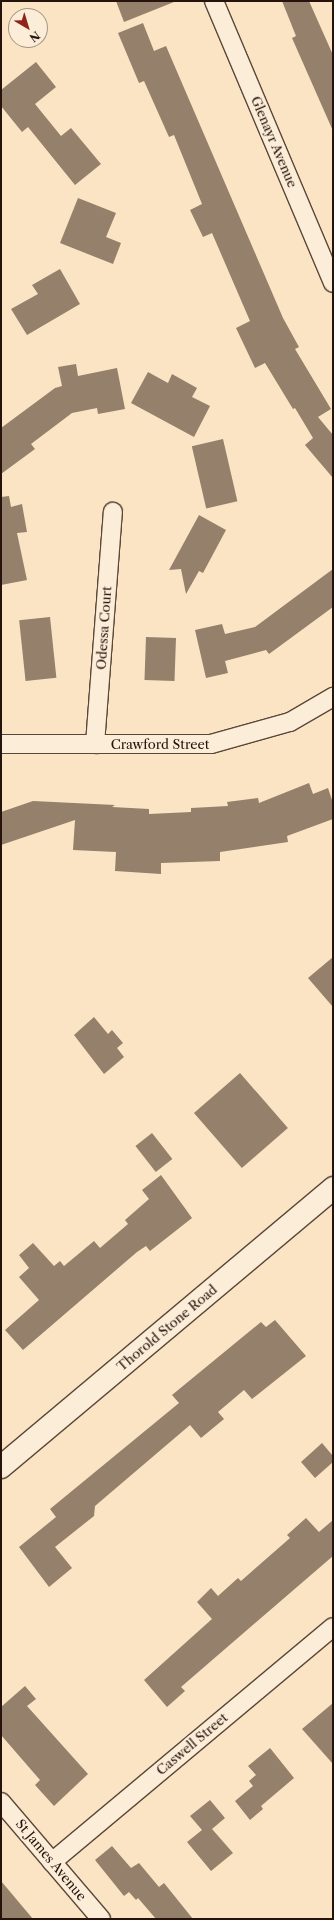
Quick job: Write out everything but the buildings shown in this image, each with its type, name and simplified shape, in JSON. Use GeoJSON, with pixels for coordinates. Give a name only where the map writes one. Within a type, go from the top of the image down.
{"type":"FeatureCollection","features":[{"type":"Feature","properties":{"kind":"main road","name":"Thorold Stone Road"},"geometry":{"type":"LineString","coordinates":[[1,1467],[333,1188]]}},
{"type":"Feature","properties":{"kind":"street","name":"Glenayr Avenue"},"geometry":{"type":"LineString","coordinates":[[214,1],[333,283]]}},
{"type":"Feature","properties":{"kind":"street","name":"Odessa Court"},"geometry":{"type":"LineString","coordinates":[[95,744],[113,512]]}},
{"type":"Feature","properties":{"kind":"street","name":"Crawford Street"},"geometry":{"type":"LineString","coordinates":[[1,744],[212,744],[290,722],[333,697]]}},
{"type":"Feature","properties":{"kind":"street","name":"Caswell Street"},"geometry":{"type":"LineString","coordinates":[[52,1862],[333,1627]]}},
{"type":"Feature","properties":{"kind":"street","name":"St James Avenue"},"geometry":{"type":"LineString","coordinates":[[1,1802],[101,1919]]}}]}
